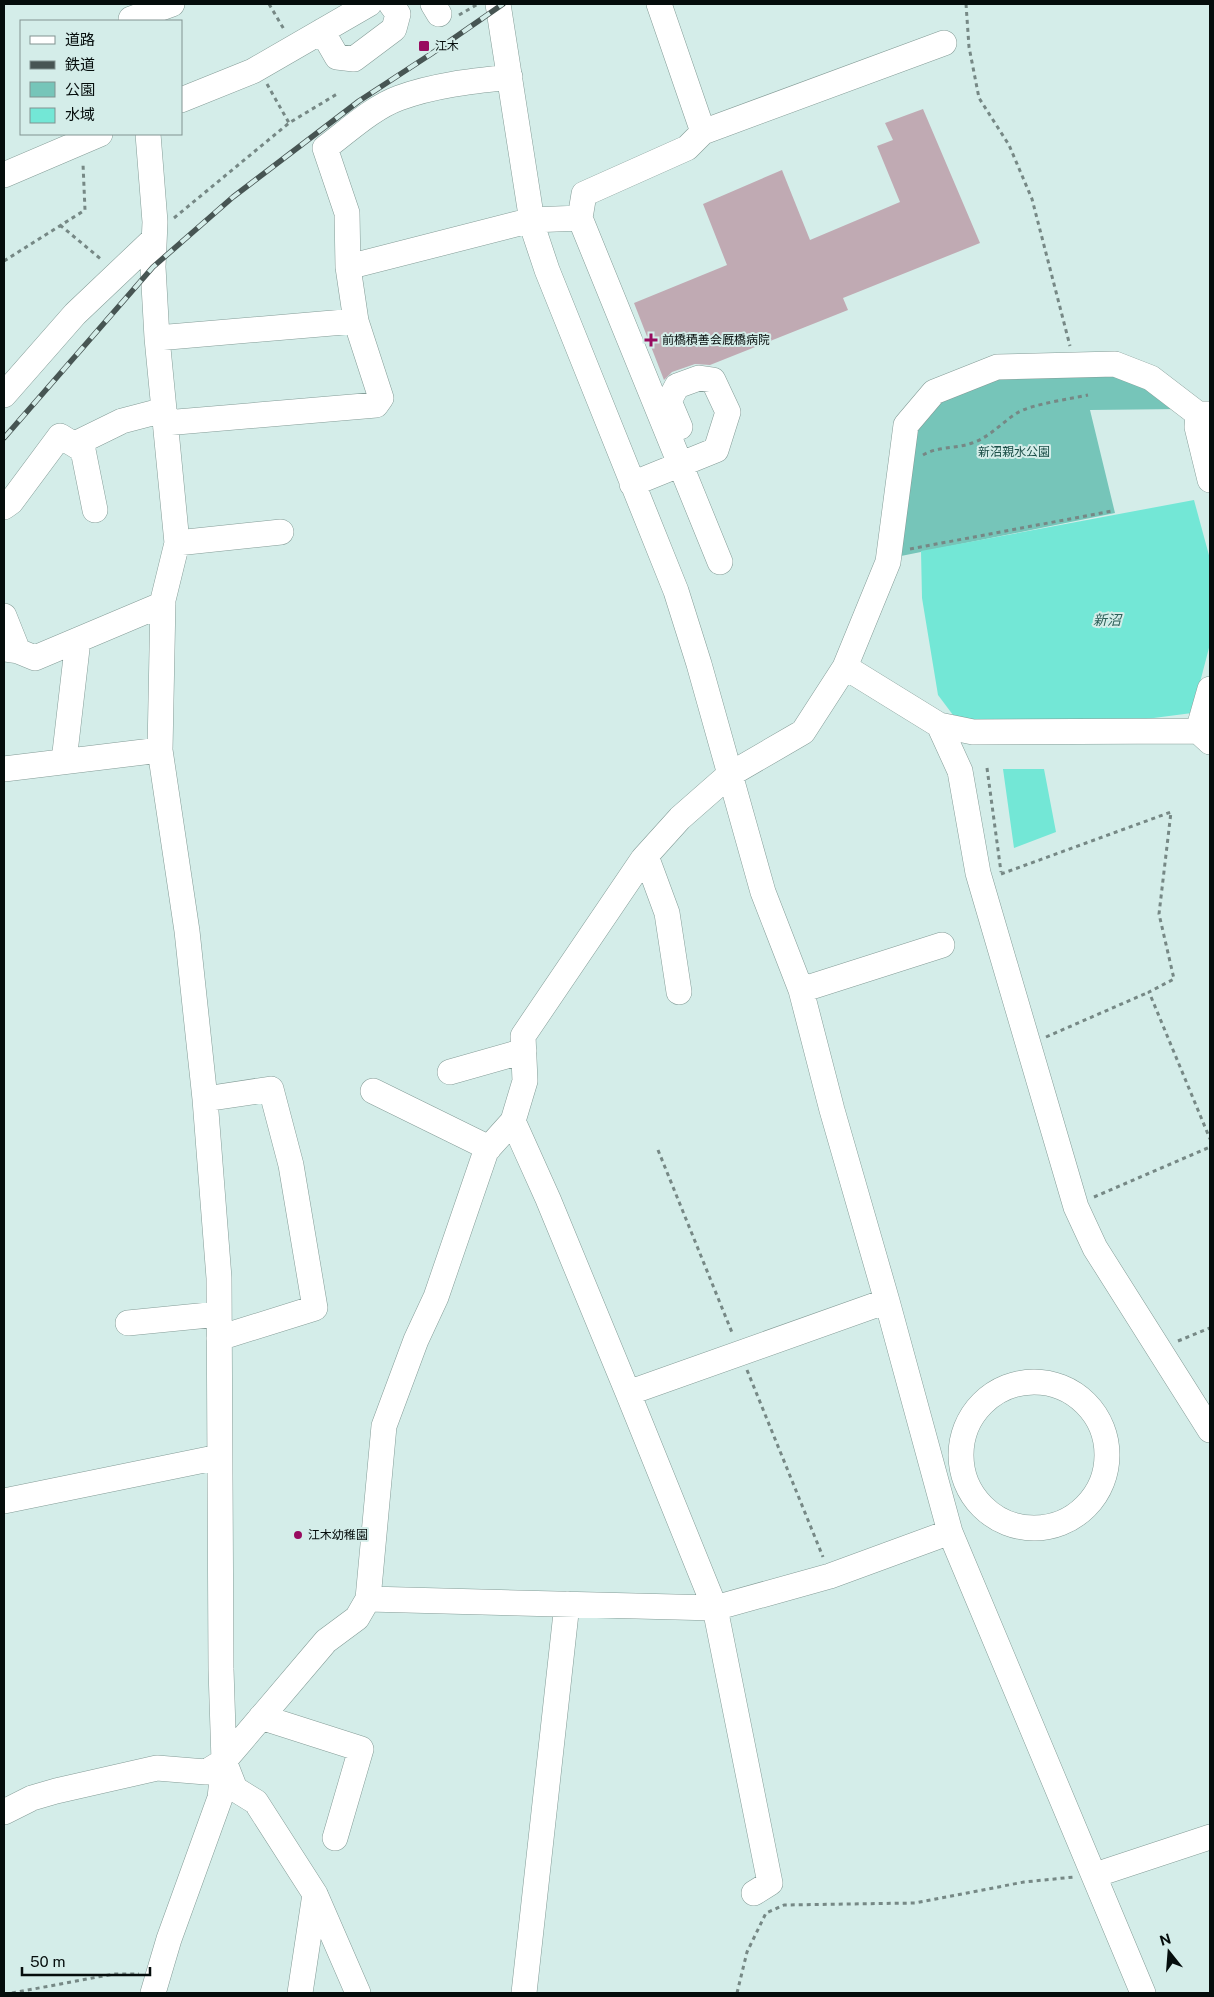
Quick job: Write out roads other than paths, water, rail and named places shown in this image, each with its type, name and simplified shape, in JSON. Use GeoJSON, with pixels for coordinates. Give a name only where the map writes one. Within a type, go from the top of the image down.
{"type":"FeatureCollection","features":[{"type":"Feature","properties":{"kind":"street"},"geometry":{"type":"LineString","coordinates":[[130,15],[172,4]]}},
{"type":"Feature","properties":{"kind":"street"},"geometry":{"type":"LineString","coordinates":[[182,100],[258,68],[369,4]]}},
{"type":"Feature","properties":{"kind":"street"},"geometry":{"type":"LineString","coordinates":[[322,31],[336,57],[354,58],[394,30],[398,14],[391,4]]}},
{"type":"Feature","properties":{"kind":"street"},"geometry":{"type":"LineString","coordinates":[[498,4],[532,220],[547,270],[676,592],[699,664],[763,892],[801,990],[832,1110],[887,1301],[950,1532],[1144,1993]]}},
{"type":"Feature","properties":{"kind":"street"},"geometry":{"type":"LineString","coordinates":[[659,4],[703,132]]}},
{"type":"Feature","properties":{"kind":"street"},"geometry":{"type":"LineString","coordinates":[[720,562],[687,462],[580,218],[584,194],[687,148],[703,132],[944,43]]}},
{"type":"Feature","properties":{"kind":"street"},"geometry":{"type":"LineString","coordinates":[[76,444],[122,421],[164,416],[376,405],[381,398],[356,321],[348,268],[347,213],[325,148],[376,110],[398,98],[459,83],[510,76]]}},
{"type":"Feature","properties":{"kind":"street"},"geometry":{"type":"LineString","coordinates":[[148,135],[157,338],[177,544],[164,596],[160,750],[187,931],[205,1099],[219,1278],[221,1669],[224,1760],[220,1798],[155,1984]]}},
{"type":"Feature","properties":{"kind":"street"},"geometry":{"type":"LineString","coordinates":[[4,175],[91,138]]}},
{"type":"Feature","properties":{"kind":"street"},"geometry":{"type":"LineString","coordinates":[[348,268],[532,220],[580,218]]}},
{"type":"Feature","properties":{"kind":"street"},"geometry":{"type":"LineString","coordinates":[[4,395],[75,314],[154,237]]}},
{"type":"Feature","properties":{"kind":"street"},"geometry":{"type":"LineString","coordinates":[[157,338],[356,321]]}},
{"type":"Feature","properties":{"kind":"street"},"geometry":{"type":"LineString","coordinates":[[4,1812],[32,1798],[56,1791],[157,1768],[206,1772],[224,1760],[326,1641],[357,1618],[368,1599],[384,1426],[416,1340],[436,1297],[486,1151],[513,1121],[525,1081],[523,1036],[574,958],[646,856],[680,818],[729,775],[803,732],[846,667],[888,562],[906,425],[934,392],[996,367],[1115,364],[1150,378],[1204,414],[1197,428],[1210,480]]}},
{"type":"Feature","properties":{"kind":"street"},"geometry":{"type":"LineString","coordinates":[[4,507],[11,502],[60,436],[83,450],[95,510]]}},
{"type":"Feature","properties":{"kind":"street"},"geometry":{"type":"LineString","coordinates":[[632,484],[687,462]]}},
{"type":"Feature","properties":{"kind":"street"},"geometry":{"type":"LineString","coordinates":[[177,544],[281,532]]}},
{"type":"Feature","properties":{"kind":"street"},"geometry":{"type":"LineString","coordinates":[[11,650],[35,658],[78,640],[164,596]]}},
{"type":"Feature","properties":{"kind":"street"},"geometry":{"type":"LineString","coordinates":[[11,650],[164,596]]}},
{"type":"Feature","properties":{"kind":"street"},"geometry":{"type":"LineString","coordinates":[[4,616],[11,650]]}},
{"type":"Feature","properties":{"kind":"street"},"geometry":{"type":"LineString","coordinates":[[64,761],[78,640]]}},
{"type":"Feature","properties":{"kind":"street"},"geometry":{"type":"LineString","coordinates":[[846,667],[939,725],[972,732],[1204,736],[1210,689]]}},
{"type":"Feature","properties":{"kind":"street"},"geometry":{"type":"LineString","coordinates":[[939,725],[960,771],[978,873],[1076,1207],[1095,1248],[1210,1430]]}},
{"type":"Feature","properties":{"kind":"street"},"geometry":{"type":"LineString","coordinates":[[4,769],[160,750]]}},
{"type":"Feature","properties":{"kind":"street"},"geometry":{"type":"LineString","coordinates":[[646,856],[667,913],[679,992]]}},
{"type":"Feature","properties":{"kind":"street"},"geometry":{"type":"LineString","coordinates":[[801,990],[942,945]]}},
{"type":"Feature","properties":{"kind":"street"},"geometry":{"type":"LineString","coordinates":[[450,1072],[524,1052]]}},
{"type":"Feature","properties":{"kind":"street"},"geometry":{"type":"LineString","coordinates":[[128,1323],[219,1326],[315,1308],[291,1165],[271,1089],[205,1099]]}},
{"type":"Feature","properties":{"kind":"street"},"geometry":{"type":"LineString","coordinates":[[372,1091],[488,1148]]}},
{"type":"Feature","properties":{"kind":"street"},"geometry":{"type":"LineString","coordinates":[[513,1121],[548,1199],[715,1608],[770,1883],[754,1893]]}},
{"type":"Feature","properties":{"kind":"street"},"geometry":{"type":"LineString","coordinates":[[628,1393],[887,1301]]}},
{"type":"Feature","properties":{"kind":"street"},"geometry":{"type":"LineString","coordinates":[[1028,1382],[1053,1385],[1076,1395],[1094,1412],[1105,1435],[1107,1460],[1102,1484],[1089,1504],[1072,1518],[1050,1527],[1028,1528],[1005,1523],[986,1511],[971,1493],[962,1472],[961,1447],[968,1423],[983,1403],[1004,1389],[1028,1382]]}},
{"type":"Feature","properties":{"kind":"street"},"geometry":{"type":"LineString","coordinates":[[4,1501],[219,1457]]}},
{"type":"Feature","properties":{"kind":"street"},"geometry":{"type":"LineString","coordinates":[[936,1479],[962,1472]]}},
{"type":"Feature","properties":{"kind":"street"},"geometry":{"type":"LineString","coordinates":[[368,1599],[715,1608],[830,1576],[950,1532]]}},
{"type":"Feature","properties":{"kind":"street"},"geometry":{"type":"LineString","coordinates":[[524,1993],[568,1604]]}},
{"type":"Feature","properties":{"kind":"street"},"geometry":{"type":"LineString","coordinates":[[260,1717],[361,1749],[335,1838]]}},
{"type":"Feature","properties":{"kind":"street"},"geometry":{"type":"LineString","coordinates":[[224,1760],[235,1789],[256,1802],[315,1894],[358,1993]]}},
{"type":"Feature","properties":{"kind":"street"},"geometry":{"type":"LineString","coordinates":[[1095,1875],[1210,1837]]}},
{"type":"Feature","properties":{"kind":"street"},"geometry":{"type":"LineString","coordinates":[[300,1993],[315,1894]]}},
{"type":"Feature","properties":{"kind":"water","name":"新沼"},"geometry":{"type":"Polygon","coordinates":[[[1194,500],[1210,559],[1210,644],[1192,713],[1123,722],[979,723],[953,715],[938,695],[922,598],[921,551],[1194,500]]]}},
{"type":"Feature","properties":{"kind":"water"},"geometry":{"type":"Polygon","coordinates":[[[1003,769],[1044,769],[1056,832],[1014,848],[1003,769]]]}},
{"type":"Feature","properties":{"kind":"railway"},"geometry":{"type":"LineString","coordinates":[[4,438],[153,267],[233,197],[359,101],[503,4]]}},
{"type":"Feature","properties":{"kind":"place","name":"江木"},"geometry":{"type":"Point","coordinates":[424,46]}},
{"type":"Feature","properties":{"kind":"place","name":"前橋積善会厩橋病院"},"geometry":{"type":"Point","coordinates":[651,340]}},
{"type":"Feature","properties":{"kind":"place","name":"江木幼稚園"},"geometry":{"type":"Point","coordinates":[298,1535]}},
{"type":"Feature","properties":{"kind":"park label","name":"新沼親水公園"},"geometry":{"type":"Point","coordinates":[1014,452]}}]}
